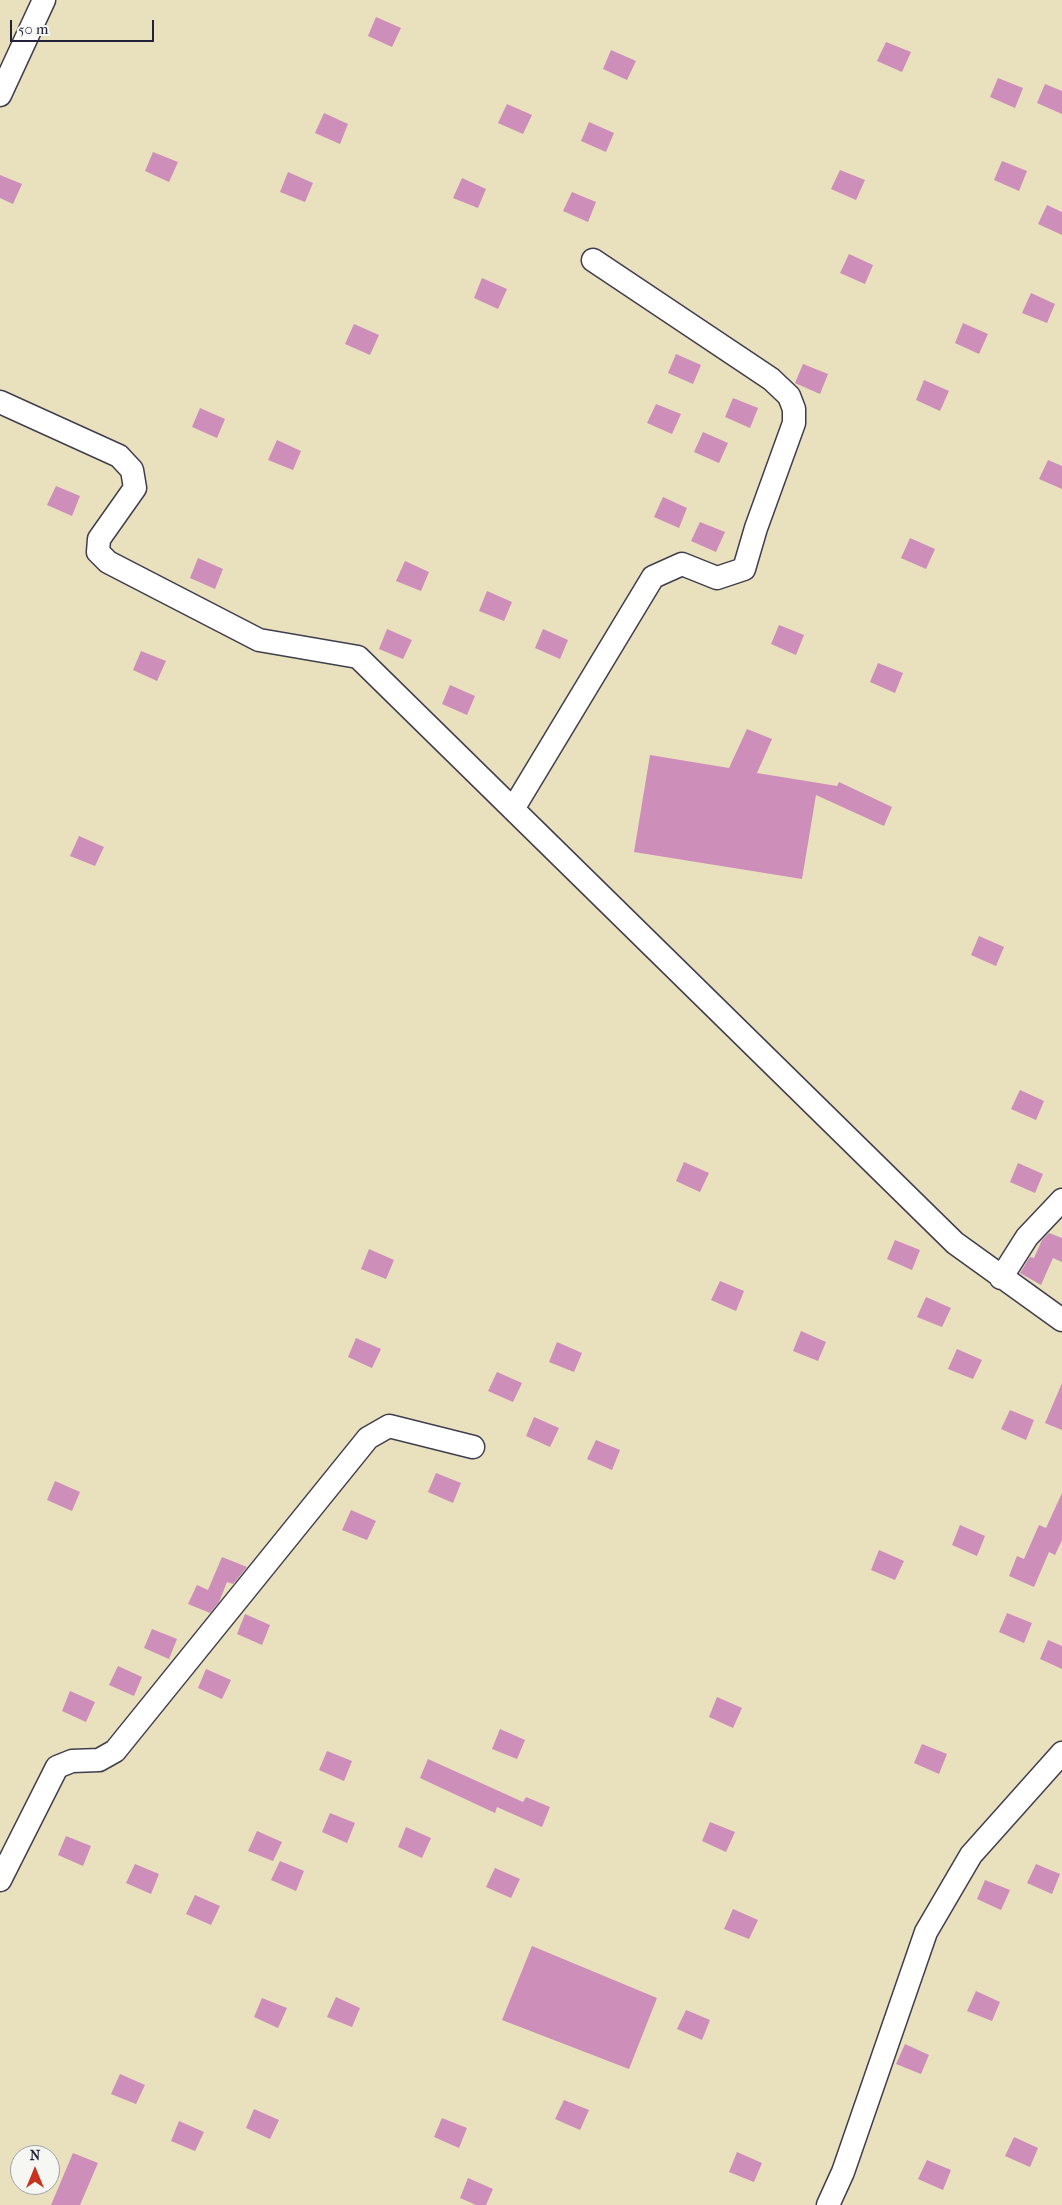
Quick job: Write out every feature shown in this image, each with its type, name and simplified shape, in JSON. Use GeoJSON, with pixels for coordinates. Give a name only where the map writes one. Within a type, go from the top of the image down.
{"type":"FeatureCollection","features":[{"type":"Feature","properties":{"kind":"street"},"geometry":{"type":"LineString","coordinates":[[0,95],[44,0]]}},
{"type":"Feature","properties":{"kind":"street"},"geometry":{"type":"LineString","coordinates":[[513,809],[653,577],[682,564],[717,578],[744,569],[756,528],[794,423],[794,409],[789,396],[771,379],[593,260]]}},
{"type":"Feature","properties":{"kind":"street"},"geometry":{"type":"LineString","coordinates":[[0,402],[120,456],[132,470],[134,488],[99,539],[98,552],[108,562],[259,640],[358,657],[955,1243],[1001,1278],[1062,1320]]}},
{"type":"Feature","properties":{"kind":"street"},"geometry":{"type":"LineString","coordinates":[[1001,1278],[1027,1237],[1062,1200]]}},
{"type":"Feature","properties":{"kind":"street"},"geometry":{"type":"LineString","coordinates":[[0,1880],[57,1767],[72,1761],[99,1760],[115,1751],[368,1438],[389,1426],[473,1447]]}},
{"type":"Feature","properties":{"kind":"street"},"geometry":{"type":"LineString","coordinates":[[828,2205],[843,2172],[926,1932],[971,1855],[1062,1753]]}},
{"type":"Feature","properties":{"kind":"building"},"geometry":{"type":"Polygon","coordinates":[[[376,17],[401,28],[392,47],[368,36],[376,17]]]}},
{"type":"Feature","properties":{"kind":"building"},"geometry":{"type":"Polygon","coordinates":[[[886,42],[911,52],[902,72],[877,61],[886,42]]]}},
{"type":"Feature","properties":{"kind":"building"},"geometry":{"type":"Polygon","coordinates":[[[611,50],[636,61],[627,80],[603,69],[611,50]]]}},
{"type":"Feature","properties":{"kind":"building"},"geometry":{"type":"Polygon","coordinates":[[[998,78],[1023,88],[1015,108],[990,97],[998,78]]]}},
{"type":"Feature","properties":{"kind":"building"},"geometry":{"type":"Polygon","coordinates":[[[1045,84],[1062,91],[1062,114],[1037,103],[1045,84]]]}},
{"type":"Feature","properties":{"kind":"building"},"geometry":{"type":"Polygon","coordinates":[[[507,104],[532,115],[523,134],[498,123],[507,104]]]}},
{"type":"Feature","properties":{"kind":"building"},"geometry":{"type":"Polygon","coordinates":[[[324,113],[348,124],[340,144],[315,133],[324,113]]]}},
{"type":"Feature","properties":{"kind":"building"},"geometry":{"type":"Polygon","coordinates":[[[589,122],[614,133],[606,152],[581,141],[589,122]]]}},
{"type":"Feature","properties":{"kind":"building"},"geometry":{"type":"Polygon","coordinates":[[[153,152],[178,162],[169,182],[145,171],[153,152]]]}},
{"type":"Feature","properties":{"kind":"building"},"geometry":{"type":"Polygon","coordinates":[[[1002,161],[1027,171],[1019,191],[994,180],[1002,161]]]}},
{"type":"Feature","properties":{"kind":"building"},"geometry":{"type":"Polygon","coordinates":[[[840,170],[865,180],[856,200],[831,189],[840,170]]]}},
{"type":"Feature","properties":{"kind":"building"},"geometry":{"type":"Polygon","coordinates":[[[288,172],[313,183],[305,202],[280,192],[288,172]]]}},
{"type":"Feature","properties":{"kind":"building"},"geometry":{"type":"Polygon","coordinates":[[[0,175],[22,184],[13,204],[0,198],[0,175]]]}},
{"type":"Feature","properties":{"kind":"building"},"geometry":{"type":"Polygon","coordinates":[[[462,178],[486,189],[478,208],[453,198],[462,178]]]}},
{"type":"Feature","properties":{"kind":"building"},"geometry":{"type":"Polygon","coordinates":[[[572,192],[596,202],[588,222],[563,211],[572,192]]]}},
{"type":"Feature","properties":{"kind":"building"},"geometry":{"type":"Polygon","coordinates":[[[1047,205],[1062,212],[1062,235],[1038,224],[1047,205]]]}},
{"type":"Feature","properties":{"kind":"building"},"geometry":{"type":"Polygon","coordinates":[[[849,254],[873,265],[865,284],[840,273],[849,254]]]}},
{"type":"Feature","properties":{"kind":"building"},"geometry":{"type":"Polygon","coordinates":[[[482,278],[507,289],[498,309],[474,298],[482,278]]]}},
{"type":"Feature","properties":{"kind":"building"},"geometry":{"type":"Polygon","coordinates":[[[1031,293],[1055,304],[1047,323],[1022,313],[1031,293]]]}},
{"type":"Feature","properties":{"kind":"building"},"geometry":{"type":"Polygon","coordinates":[[[963,323],[988,334],[979,354],[955,343],[963,323]]]}},
{"type":"Feature","properties":{"kind":"building"},"geometry":{"type":"Polygon","coordinates":[[[354,324],[379,335],[370,355],[345,344],[354,324]]]}},
{"type":"Feature","properties":{"kind":"building"},"geometry":{"type":"Polygon","coordinates":[[[676,354],[701,365],[693,384],[668,373],[676,354]]]}},
{"type":"Feature","properties":{"kind":"building"},"geometry":{"type":"Polygon","coordinates":[[[803,364],[828,374],[820,394],[795,383],[803,364]]]}},
{"type":"Feature","properties":{"kind":"building"},"geometry":{"type":"Polygon","coordinates":[[[924,380],[949,391],[940,411],[916,400],[924,380]]]}},
{"type":"Feature","properties":{"kind":"building"},"geometry":{"type":"Polygon","coordinates":[[[733,398],[758,408],[750,428],[725,417],[733,398]]]}},
{"type":"Feature","properties":{"kind":"building"},"geometry":{"type":"Polygon","coordinates":[[[656,404],[681,414],[672,434],[647,423],[656,404]]]}},
{"type":"Feature","properties":{"kind":"building"},"geometry":{"type":"Polygon","coordinates":[[[200,408],[225,419],[217,438],[192,427],[200,408]]]}},
{"type":"Feature","properties":{"kind":"building"},"geometry":{"type":"Polygon","coordinates":[[[703,432],[728,443],[719,463],[694,452],[703,432]]]}},
{"type":"Feature","properties":{"kind":"building"},"geometry":{"type":"Polygon","coordinates":[[[277,440],[301,451],[293,470],[268,460],[277,440]]]}},
{"type":"Feature","properties":{"kind":"building"},"geometry":{"type":"Polygon","coordinates":[[[1048,460],[1062,466],[1062,489],[1039,479],[1048,460]]]}},
{"type":"Feature","properties":{"kind":"building"},"geometry":{"type":"Polygon","coordinates":[[[56,486],[80,496],[72,516],[47,505],[56,486]]]}},
{"type":"Feature","properties":{"kind":"building"},"geometry":{"type":"Polygon","coordinates":[[[663,497],[687,508],[679,528],[654,517],[663,497]]]}},
{"type":"Feature","properties":{"kind":"building"},"geometry":{"type":"Polygon","coordinates":[[[700,522],[725,532],[716,552],[691,541],[700,522]]]}},
{"type":"Feature","properties":{"kind":"building"},"geometry":{"type":"Polygon","coordinates":[[[910,538],[935,549],[926,569],[901,558],[910,538]]]}},
{"type":"Feature","properties":{"kind":"building"},"geometry":{"type":"Polygon","coordinates":[[[198,558],[223,569],[215,589],[190,578],[198,558]]]}},
{"type":"Feature","properties":{"kind":"building"},"geometry":{"type":"Polygon","coordinates":[[[405,561],[429,572],[421,591],[396,581],[405,561]]]}},
{"type":"Feature","properties":{"kind":"building"},"geometry":{"type":"Polygon","coordinates":[[[487,591],[512,602],[504,621],[479,611],[487,591]]]}},
{"type":"Feature","properties":{"kind":"building"},"geometry":{"type":"Polygon","coordinates":[[[779,625],[804,635],[796,655],[771,644],[779,625]]]}},
{"type":"Feature","properties":{"kind":"building"},"geometry":{"type":"Polygon","coordinates":[[[387,629],[412,640],[403,659],[379,649],[387,629]]]}},
{"type":"Feature","properties":{"kind":"building"},"geometry":{"type":"Polygon","coordinates":[[[543,629],[568,640],[560,659],[535,648],[543,629]]]}},
{"type":"Feature","properties":{"kind":"building"},"geometry":{"type":"Polygon","coordinates":[[[141,651],[166,661],[157,681],[133,670],[141,651]]]}},
{"type":"Feature","properties":{"kind":"building"},"geometry":{"type":"Polygon","coordinates":[[[878,663],[903,673],[895,693],[870,682],[878,663]]]}},
{"type":"Feature","properties":{"kind":"building"},"geometry":{"type":"Polygon","coordinates":[[[450,685],[475,696],[467,715],[442,704],[450,685]]]}},
{"type":"Feature","properties":{"kind":"building"},"geometry":{"type":"Polygon","coordinates":[[[747,729],[772,739],[757,773],[837,786],[839,782],[892,807],[884,826],[816,795],[802,879],[634,852],[650,755],[729,768],[747,729]]]}},
{"type":"Feature","properties":{"kind":"building"},"geometry":{"type":"Polygon","coordinates":[[[79,836],[104,847],[95,866],[70,856],[79,836]]]}},
{"type":"Feature","properties":{"kind":"building"},"geometry":{"type":"Polygon","coordinates":[[[979,936],[1004,947],[996,966],[971,955],[979,936]]]}},
{"type":"Feature","properties":{"kind":"building"},"geometry":{"type":"Polygon","coordinates":[[[1020,1090],[1044,1101],[1036,1120],[1011,1109],[1020,1090]]]}},
{"type":"Feature","properties":{"kind":"building"},"geometry":{"type":"Polygon","coordinates":[[[684,1162],[709,1173],[700,1192],[676,1181],[684,1162]]]}},
{"type":"Feature","properties":{"kind":"building"},"geometry":{"type":"Polygon","coordinates":[[[1018,1163],[1043,1174],[1035,1193],[1010,1182],[1018,1163]]]}},
{"type":"Feature","properties":{"kind":"building"},"geometry":{"type":"Polygon","coordinates":[[[1049,1233],[1062,1238],[1062,1262],[1053,1258],[1041,1285],[1020,1273],[1030,1257],[1034,1258],[1042,1240],[1049,1233]]]}},
{"type":"Feature","properties":{"kind":"building"},"geometry":{"type":"Polygon","coordinates":[[[895,1240],[920,1250],[912,1270],[887,1259],[895,1240]]]}},
{"type":"Feature","properties":{"kind":"building"},"geometry":{"type":"Polygon","coordinates":[[[369,1249],[394,1260],[386,1279],[361,1269],[369,1249]]]}},
{"type":"Feature","properties":{"kind":"building"},"geometry":{"type":"Polygon","coordinates":[[[720,1281],[744,1291],[736,1311],[711,1300],[720,1281]]]}},
{"type":"Feature","properties":{"kind":"building"},"geometry":{"type":"Polygon","coordinates":[[[926,1297],[951,1308],[942,1327],[917,1317],[926,1297]]]}},
{"type":"Feature","properties":{"kind":"building"},"geometry":{"type":"Polygon","coordinates":[[[801,1331],[826,1342],[818,1361],[793,1351],[801,1331]]]}},
{"type":"Feature","properties":{"kind":"building"},"geometry":{"type":"Polygon","coordinates":[[[356,1338],[381,1349],[372,1368],[348,1357],[356,1338]]]}},
{"type":"Feature","properties":{"kind":"building"},"geometry":{"type":"Polygon","coordinates":[[[557,1342],[582,1353],[574,1372],[549,1362],[557,1342]]]}},
{"type":"Feature","properties":{"kind":"building"},"geometry":{"type":"Polygon","coordinates":[[[957,1349],[982,1360],[973,1379],[948,1369],[957,1349]]]}},
{"type":"Feature","properties":{"kind":"building"},"geometry":{"type":"Polygon","coordinates":[[[497,1372],[522,1383],[513,1402],[488,1391],[497,1372]]]}},
{"type":"Feature","properties":{"kind":"building"},"geometry":{"type":"Polygon","coordinates":[[[1062,1383],[1062,1430],[1045,1423],[1062,1383]]]}},
{"type":"Feature","properties":{"kind":"building"},"geometry":{"type":"Polygon","coordinates":[[[1010,1410],[1034,1420],[1026,1440],[1001,1429],[1010,1410]]]}},
{"type":"Feature","properties":{"kind":"building"},"geometry":{"type":"Polygon","coordinates":[[[534,1417],[559,1428],[550,1447],[526,1436],[534,1417]]]}},
{"type":"Feature","properties":{"kind":"building"},"geometry":{"type":"Polygon","coordinates":[[[596,1440],[620,1450],[612,1470],[587,1459],[596,1440]]]}},
{"type":"Feature","properties":{"kind":"building"},"geometry":{"type":"Polygon","coordinates":[[[436,1473],[461,1483],[453,1503],[428,1492],[436,1473]]]}},
{"type":"Feature","properties":{"kind":"building"},"geometry":{"type":"Polygon","coordinates":[[[55,1481],[80,1492],[72,1511],[47,1500],[55,1481]]]}},
{"type":"Feature","properties":{"kind":"building"},"geometry":{"type":"Polygon","coordinates":[[[1062,1493],[1062,1540],[1055,1555],[1049,1552],[1034,1587],[1009,1576],[1017,1556],[1024,1559],[1039,1525],[1046,1528],[1062,1493]]]}},
{"type":"Feature","properties":{"kind":"building"},"geometry":{"type":"Polygon","coordinates":[[[351,1510],[376,1521],[367,1540],[342,1530],[351,1510]]]}},
{"type":"Feature","properties":{"kind":"building"},"geometry":{"type":"Polygon","coordinates":[[[960,1525],[985,1536],[977,1556],[952,1545],[960,1525]]]}},
{"type":"Feature","properties":{"kind":"building"},"geometry":{"type":"Polygon","coordinates":[[[879,1550],[904,1561],[895,1580],[871,1570],[879,1550]]]}},
{"type":"Feature","properties":{"kind":"building"},"geometry":{"type":"Polygon","coordinates":[[[222,1557],[247,1567],[233,1584],[227,1582],[219,1602],[210,1613],[188,1604],[197,1585],[208,1590],[222,1557]]]}},
{"type":"Feature","properties":{"kind":"building"},"geometry":{"type":"Polygon","coordinates":[[[1007,1613],[1032,1623],[1024,1643],[999,1632],[1007,1613]]]}},
{"type":"Feature","properties":{"kind":"building"},"geometry":{"type":"Polygon","coordinates":[[[245,1614],[270,1625],[262,1645],[237,1634],[245,1614]]]}},
{"type":"Feature","properties":{"kind":"building"},"geometry":{"type":"Polygon","coordinates":[[[152,1629],[177,1639],[169,1659],[144,1648],[152,1629]]]}},
{"type":"Feature","properties":{"kind":"building"},"geometry":{"type":"Polygon","coordinates":[[[1048,1640],[1062,1646],[1062,1669],[1040,1659],[1048,1640]]]}},
{"type":"Feature","properties":{"kind":"building"},"geometry":{"type":"Polygon","coordinates":[[[118,1666],[142,1677],[134,1696],[109,1685],[118,1666]]]}},
{"type":"Feature","properties":{"kind":"building"},"geometry":{"type":"Polygon","coordinates":[[[206,1669],[231,1680],[222,1699],[198,1688],[206,1669]]]}},
{"type":"Feature","properties":{"kind":"building"},"geometry":{"type":"Polygon","coordinates":[[[70,1691],[95,1702],[86,1722],[62,1711],[70,1691]]]}},
{"type":"Feature","properties":{"kind":"building"},"geometry":{"type":"Polygon","coordinates":[[[717,1697],[742,1708],[733,1728],[709,1717],[717,1697]]]}},
{"type":"Feature","properties":{"kind":"building"},"geometry":{"type":"Polygon","coordinates":[[[500,1729],[525,1740],[517,1759],[492,1749],[500,1729]]]}},
{"type":"Feature","properties":{"kind":"building"},"geometry":{"type":"Polygon","coordinates":[[[922,1744],[947,1754],[939,1774],[914,1763],[922,1744]]]}},
{"type":"Feature","properties":{"kind":"building"},"geometry":{"type":"Polygon","coordinates":[[[327,1751],[352,1761],[344,1781],[319,1770],[327,1751]]]}},
{"type":"Feature","properties":{"kind":"building"},"geometry":{"type":"Polygon","coordinates":[[[428,1759],[523,1802],[526,1797],[550,1807],[542,1827],[497,1807],[495,1813],[420,1778],[428,1759]]]}},
{"type":"Feature","properties":{"kind":"building"},"geometry":{"type":"Polygon","coordinates":[[[330,1813],[355,1823],[347,1843],[322,1832],[330,1813]]]}},
{"type":"Feature","properties":{"kind":"building"},"geometry":{"type":"Polygon","coordinates":[[[710,1822],[735,1832],[726,1852],[702,1841],[710,1822]]]}},
{"type":"Feature","properties":{"kind":"building"},"geometry":{"type":"Polygon","coordinates":[[[406,1827],[431,1838],[422,1858],[398,1847],[406,1827]]]}},
{"type":"Feature","properties":{"kind":"building"},"geometry":{"type":"Polygon","coordinates":[[[257,1831],[282,1842],[273,1861],[248,1851],[257,1831]]]}},
{"type":"Feature","properties":{"kind":"building"},"geometry":{"type":"Polygon","coordinates":[[[66,1836],[91,1846],[83,1866],[58,1855],[66,1836]]]}},
{"type":"Feature","properties":{"kind":"building"},"geometry":{"type":"Polygon","coordinates":[[[280,1861],[304,1871],[296,1891],[271,1880],[280,1861]]]}},
{"type":"Feature","properties":{"kind":"building"},"geometry":{"type":"Polygon","coordinates":[[[135,1864],[159,1874],[151,1894],[126,1883],[135,1864]]]}},
{"type":"Feature","properties":{"kind":"building"},"geometry":{"type":"Polygon","coordinates":[[[1036,1864],[1060,1874],[1052,1894],[1027,1883],[1036,1864]]]}},
{"type":"Feature","properties":{"kind":"building"},"geometry":{"type":"Polygon","coordinates":[[[495,1868],[520,1879],[511,1898],[486,1887],[495,1868]]]}},
{"type":"Feature","properties":{"kind":"building"},"geometry":{"type":"Polygon","coordinates":[[[985,1880],[1010,1890],[1001,1910],[977,1899],[985,1880]]]}},
{"type":"Feature","properties":{"kind":"building"},"geometry":{"type":"Polygon","coordinates":[[[195,1895],[220,1906],[211,1925],[186,1914],[195,1895]]]}},
{"type":"Feature","properties":{"kind":"building"},"geometry":{"type":"Polygon","coordinates":[[[733,1909],[758,1920],[749,1939],[724,1929],[733,1909]]]}},
{"type":"Feature","properties":{"kind":"building"},"geometry":{"type":"Polygon","coordinates":[[[532,1946],[657,1998],[629,2069],[502,2020],[532,1946]]]}},
{"type":"Feature","properties":{"kind":"building"},"geometry":{"type":"Polygon","coordinates":[[[976,1991],[1000,2002],[992,2021],[967,2011],[976,1991]]]}},
{"type":"Feature","properties":{"kind":"building"},"geometry":{"type":"Polygon","coordinates":[[[336,1997],[360,2008],[352,2027],[327,2017],[336,1997]]]}},
{"type":"Feature","properties":{"kind":"building"},"geometry":{"type":"Polygon","coordinates":[[[262,1998],[287,2008],[278,2028],[254,2017],[262,1998]]]}},
{"type":"Feature","properties":{"kind":"building"},"geometry":{"type":"Polygon","coordinates":[[[686,2010],[710,2020],[702,2040],[677,2029],[686,2010]]]}},
{"type":"Feature","properties":{"kind":"building"},"geometry":{"type":"Polygon","coordinates":[[[905,2044],[929,2055],[921,2074],[896,2064],[905,2044]]]}},
{"type":"Feature","properties":{"kind":"building"},"geometry":{"type":"Polygon","coordinates":[[[120,2074],[145,2085],[136,2104],[111,2094],[120,2074]]]}},
{"type":"Feature","properties":{"kind":"building"},"geometry":{"type":"Polygon","coordinates":[[[564,2100],[589,2110],[580,2130],[555,2119],[564,2100]]]}},
{"type":"Feature","properties":{"kind":"building"},"geometry":{"type":"Polygon","coordinates":[[[254,2109],[279,2120],[270,2139],[246,2128],[254,2109]]]}},
{"type":"Feature","properties":{"kind":"building"},"geometry":{"type":"Polygon","coordinates":[[[442,2118],[467,2128],[459,2148],[434,2137],[442,2118]]]}},
{"type":"Feature","properties":{"kind":"building"},"geometry":{"type":"Polygon","coordinates":[[[179,2121],[204,2132],[195,2151],[171,2141],[179,2121]]]}},
{"type":"Feature","properties":{"kind":"building"},"geometry":{"type":"Polygon","coordinates":[[[1014,2137],[1038,2148],[1030,2167],[1005,2156],[1014,2137]]]}},
{"type":"Feature","properties":{"kind":"building"},"geometry":{"type":"Polygon","coordinates":[[[737,2152],[762,2163],[754,2182],[729,2172],[737,2152]]]}},
{"type":"Feature","properties":{"kind":"building"},"geometry":{"type":"Polygon","coordinates":[[[73,2153],[98,2163],[80,2205],[51,2205],[55,2195],[60,2195],[60,2184],[73,2153]]]}},
{"type":"Feature","properties":{"kind":"building"},"geometry":{"type":"Polygon","coordinates":[[[927,2160],[951,2170],[943,2190],[918,2179],[927,2160]]]}},
{"type":"Feature","properties":{"kind":"building"},"geometry":{"type":"Polygon","coordinates":[[[468,2178],[493,2189],[486,2205],[476,2205],[460,2198],[468,2178]]]}}]}
